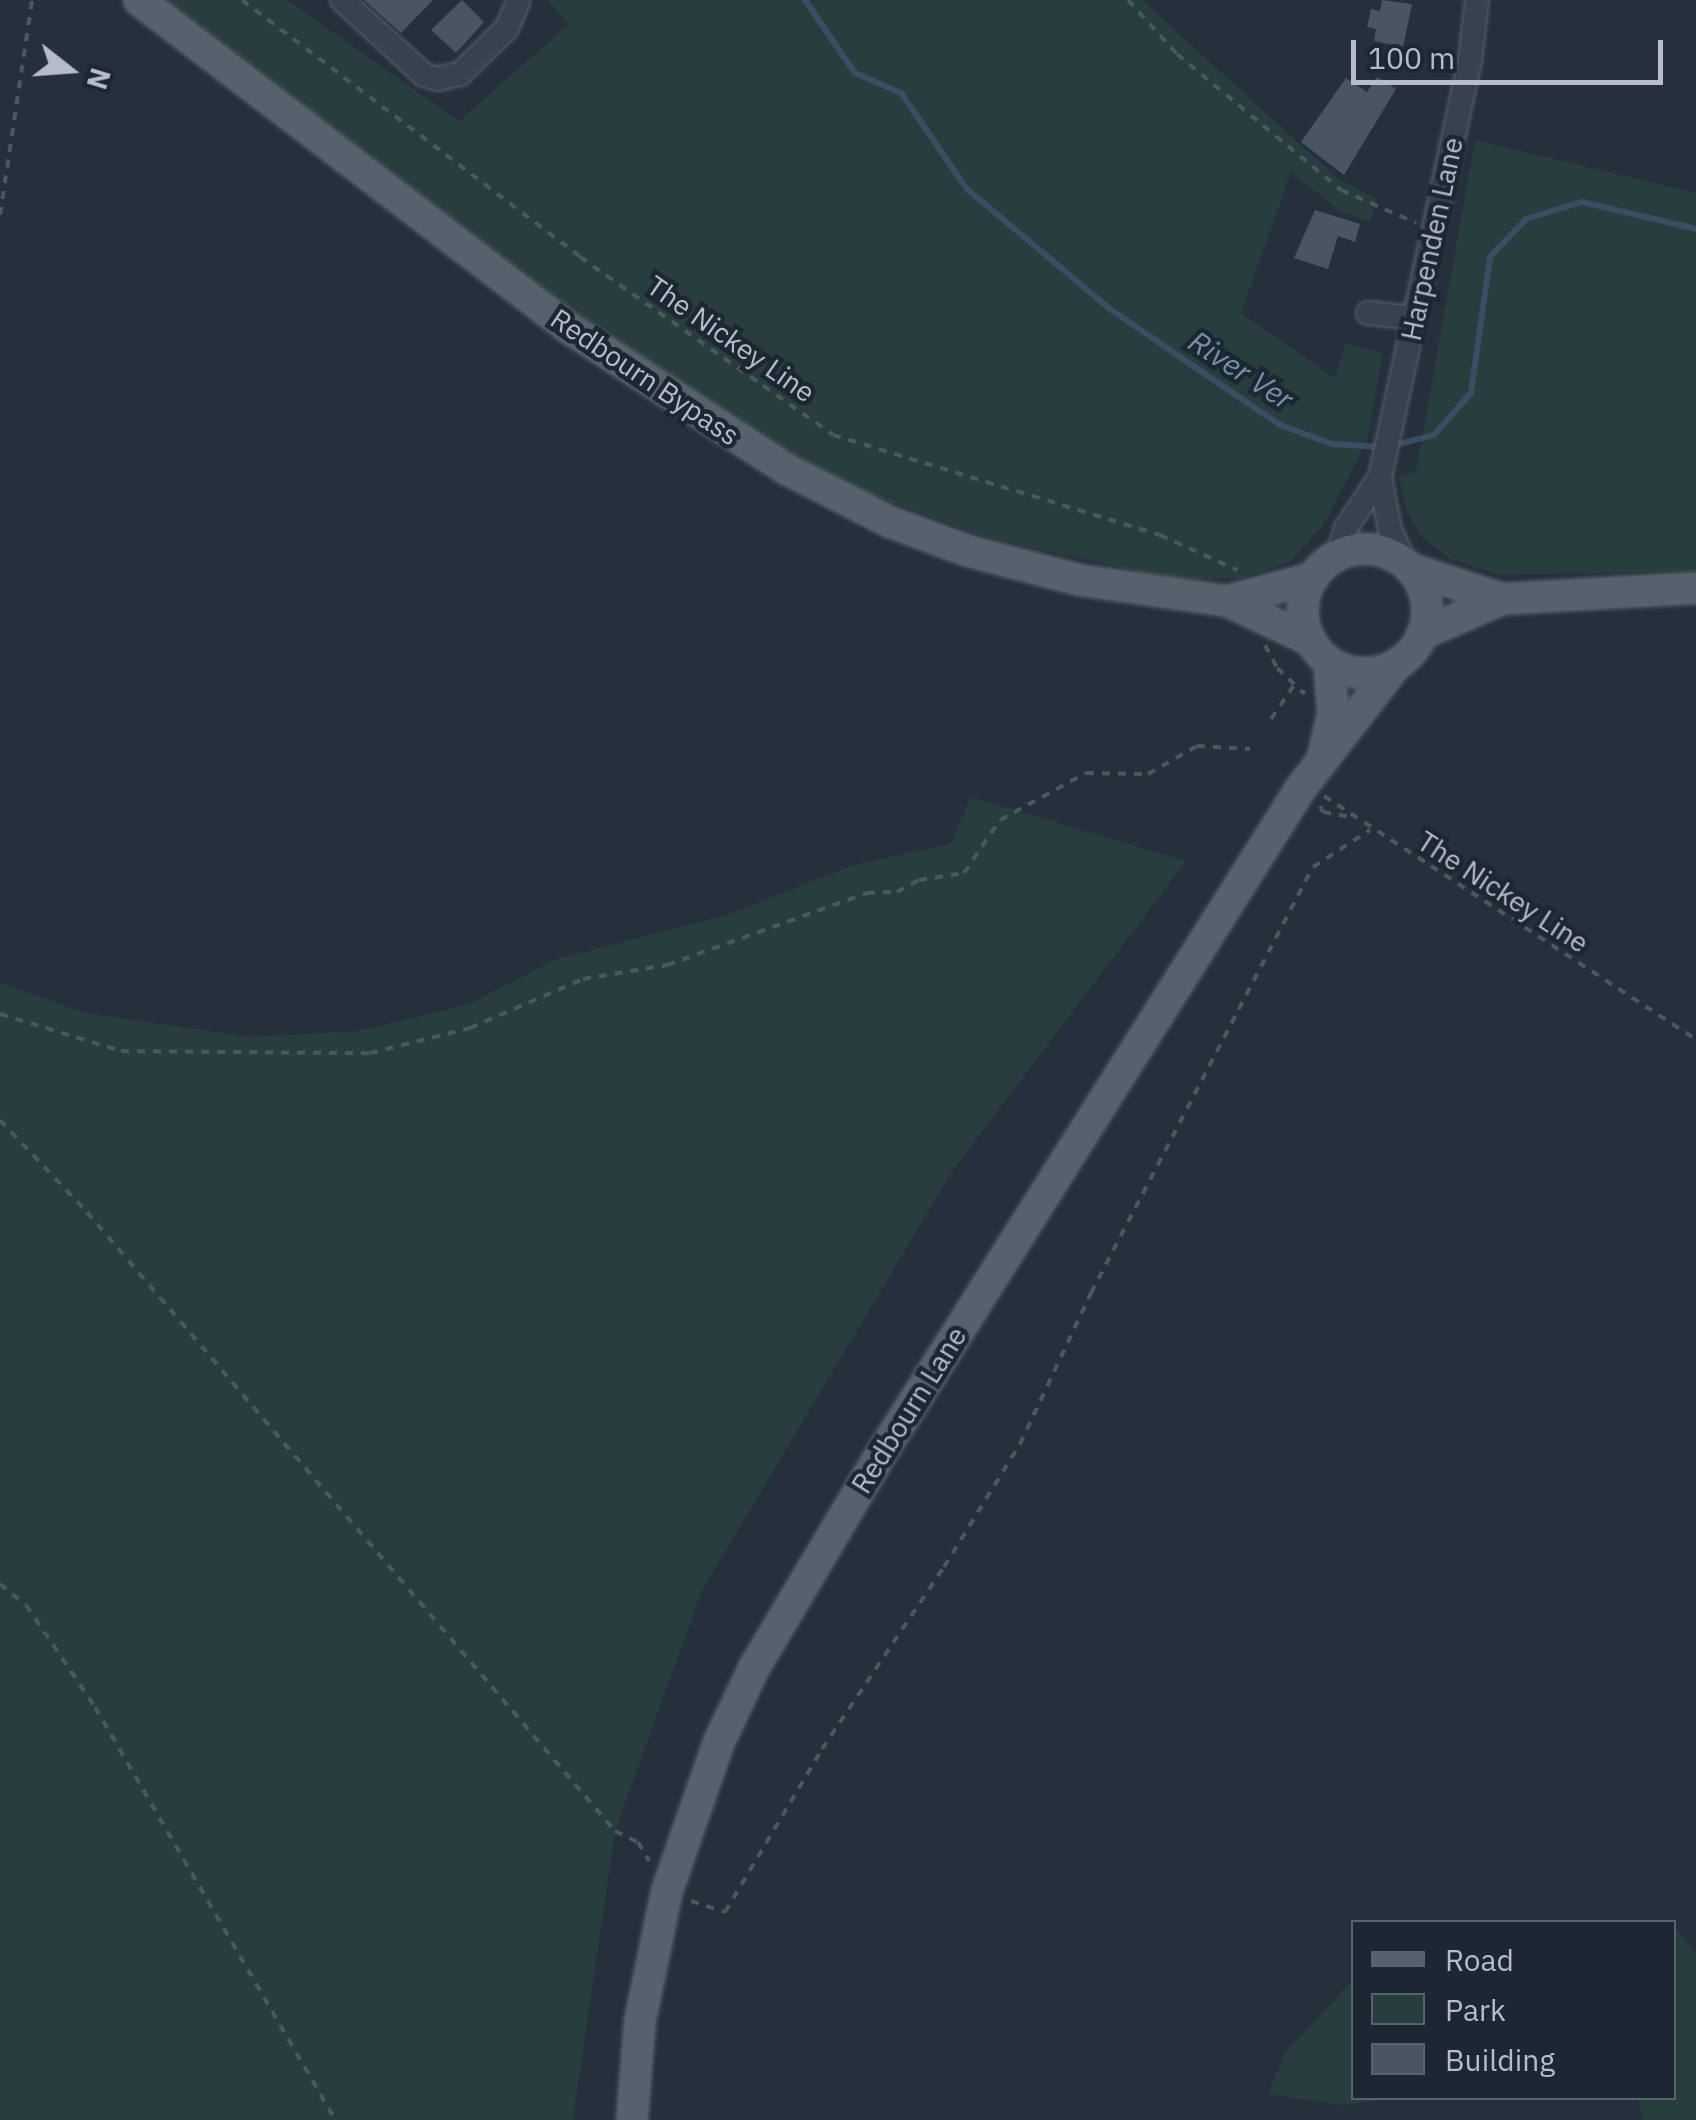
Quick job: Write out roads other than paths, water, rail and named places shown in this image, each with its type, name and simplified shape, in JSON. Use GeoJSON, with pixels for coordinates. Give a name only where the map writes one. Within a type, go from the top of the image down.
{"type":"FeatureCollection","features":[{"type":"Feature","properties":{"kind":"main road","name":"Redbourn Bypass"},"geometry":{"type":"LineString","coordinates":[[139,0],[568,328],[786,469],[890,522],[968,551],[1078,580],[1227,601],[1320,651]]}},
{"type":"Feature","properties":{"kind":"main road"},"geometry":{"type":"LineString","coordinates":[[1502,598],[1366,549],[1338,555],[1312,578],[1303,609],[1320,651],[1366,673],[1397,664],[1422,634],[1502,598],[1696,588]]}},
{"type":"Feature","properties":{"kind":"main road"},"geometry":{"type":"LineString","coordinates":[[1408,566],[1427,606],[1422,634]]}},
{"type":"Feature","properties":{"kind":"main road","name":"Redbourn Bypass"},"geometry":{"type":"LineString","coordinates":[[1227,601],[1312,578]]}},
{"type":"Feature","properties":{"kind":"main road","name":"Redbourn Lane"},"geometry":{"type":"LineString","coordinates":[[1320,651],[1333,714],[1323,756]]}},
{"type":"Feature","properties":{"kind":"main road","name":"Redbourn Lane"},"geometry":{"type":"LineString","coordinates":[[632,2120],[640,2021],[667,1892],[720,1742],[800,1586],[1323,756],[1382,692],[1397,664]]}},
{"type":"Feature","properties":{"kind":"street"},"geometry":{"type":"LineString","coordinates":[[342,0],[424,75],[449,79],[507,28],[520,0]]}},
{"type":"Feature","properties":{"kind":"street","name":"Harpenden Lane"},"geometry":{"type":"LineString","coordinates":[[1338,555],[1346,528],[1382,466],[1434,228],[1477,0]]}},
{"type":"Feature","properties":{"kind":"street"},"geometry":{"type":"LineString","coordinates":[[1368,313],[1415,318]]}},
{"type":"Feature","properties":{"kind":"street","name":"Harpenden Lane"},"geometry":{"type":"LineString","coordinates":[[1382,466],[1390,530],[1408,566]]}},
{"type":"Feature","properties":{"kind":"waterway","name":"River Ver"},"geometry":{"type":"LineString","coordinates":[[805,0],[855,73],[901,93],[967,189],[1110,309],[1280,425],[1332,444],[1382,447]]}},
{"type":"Feature","properties":{"kind":"waterway","name":"River Ver"},"geometry":{"type":"LineString","coordinates":[[1394,445],[1434,435],[1471,393],[1490,257],[1526,219],[1582,202],[1696,229]]}}]}
